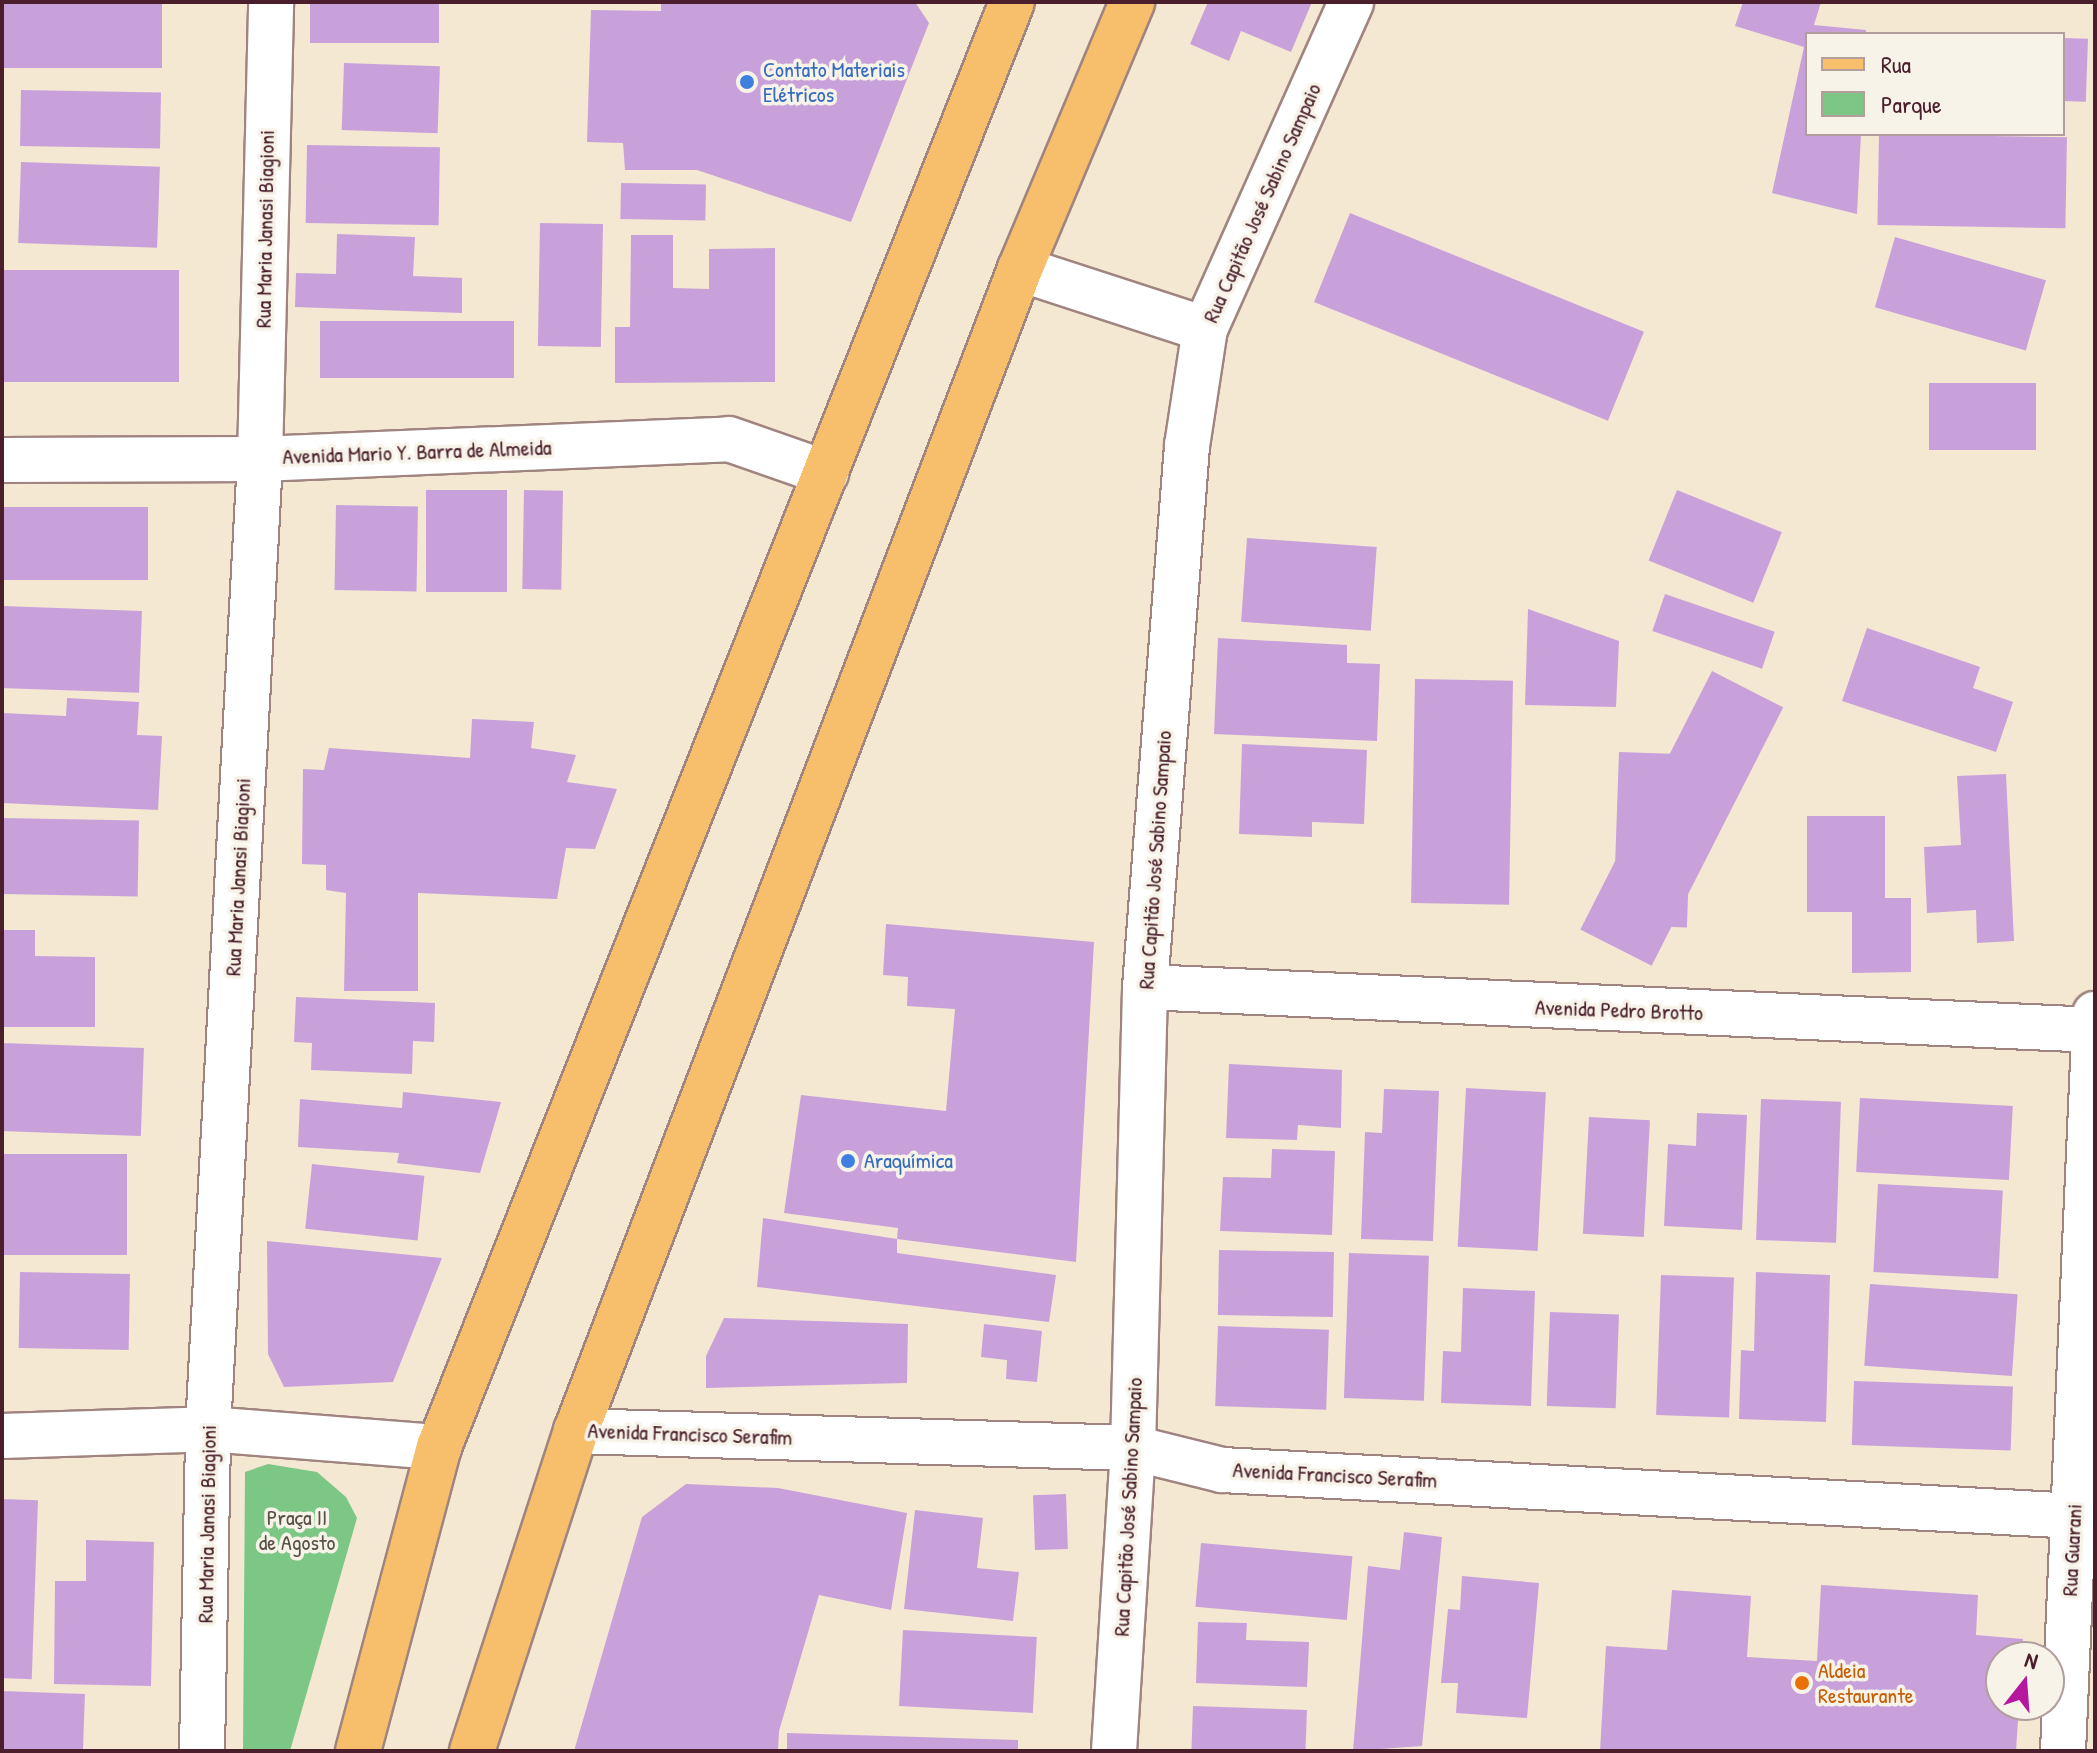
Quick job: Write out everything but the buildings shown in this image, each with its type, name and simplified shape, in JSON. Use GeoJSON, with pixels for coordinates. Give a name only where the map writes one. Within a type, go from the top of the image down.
{"type":"FeatureCollection","features":[{"type":"Feature","properties":{"kind":"main road"},"geometry":{"type":"LineString","coordinates":[[358,1751],[439,1447],[1012,2]]}},
{"type":"Feature","properties":{"kind":"main road"},"geometry":{"type":"LineString","coordinates":[[472,1751],[576,1431],[1020,269],[1132,2]]}},
{"type":"Feature","properties":{"kind":"street","name":"Rua Maria Janasi Biagioni"},"geometry":{"type":"LineString","coordinates":[[202,1751],[208,1429],[260,459],[271,2]]}},
{"type":"Feature","properties":{"kind":"street","name":"Rua Capitão José Sabino Sampaio"},"geometry":{"type":"LineString","coordinates":[[1114,1751],[1133,1448],[1145,987],[1187,446],[1205,329],[1351,2]]}},
{"type":"Feature","properties":{"kind":"street"},"geometry":{"type":"LineString","coordinates":[[1020,269],[1205,329]]}},
{"type":"Feature","properties":{"kind":"street","name":"Avenida Mario Y. Barra de Almeida"},"geometry":{"type":"LineString","coordinates":[[2,460],[260,459],[729,439],[826,473]]}},
{"type":"Feature","properties":{"kind":"street","name":"Avenida Pedro Brotto"},"geometry":{"type":"LineString","coordinates":[[1145,987],[2094,1030]]}},
{"type":"Feature","properties":{"kind":"street","name":"Rua Guarani"},"geometry":{"type":"LineString","coordinates":[[2063,1751],[2084,1516],[2095,1014]]}},
{"type":"Feature","properties":{"kind":"street"},"geometry":{"type":"LineString","coordinates":[[2,1436],[208,1429],[439,1447]]}},
{"type":"Feature","properties":{"kind":"street","name":"Avenida Francisco Serafim"},"geometry":{"type":"LineString","coordinates":[[576,1431],[1133,1448],[1222,1470],[2084,1516]]}},
{"type":"Feature","properties":{"kind":"green space","name":"Praça II de Agosto"},"geometry":{"type":"Polygon","coordinates":[[[268,1464],[317,1472],[346,1497],[357,1518],[290,1751],[243,1751],[245,1472],[268,1464]]]}},
{"type":"Feature","properties":{"kind":"place","name":"Contato Materiais Elétricos"},"geometry":{"type":"Point","coordinates":[747,82]}},
{"type":"Feature","properties":{"kind":"place","name":"Araquímica"},"geometry":{"type":"Point","coordinates":[848,1161]}},
{"type":"Feature","properties":{"kind":"place","name":"Aldeia Restaurante"},"geometry":{"type":"Point","coordinates":[1802,1683]}}]}
